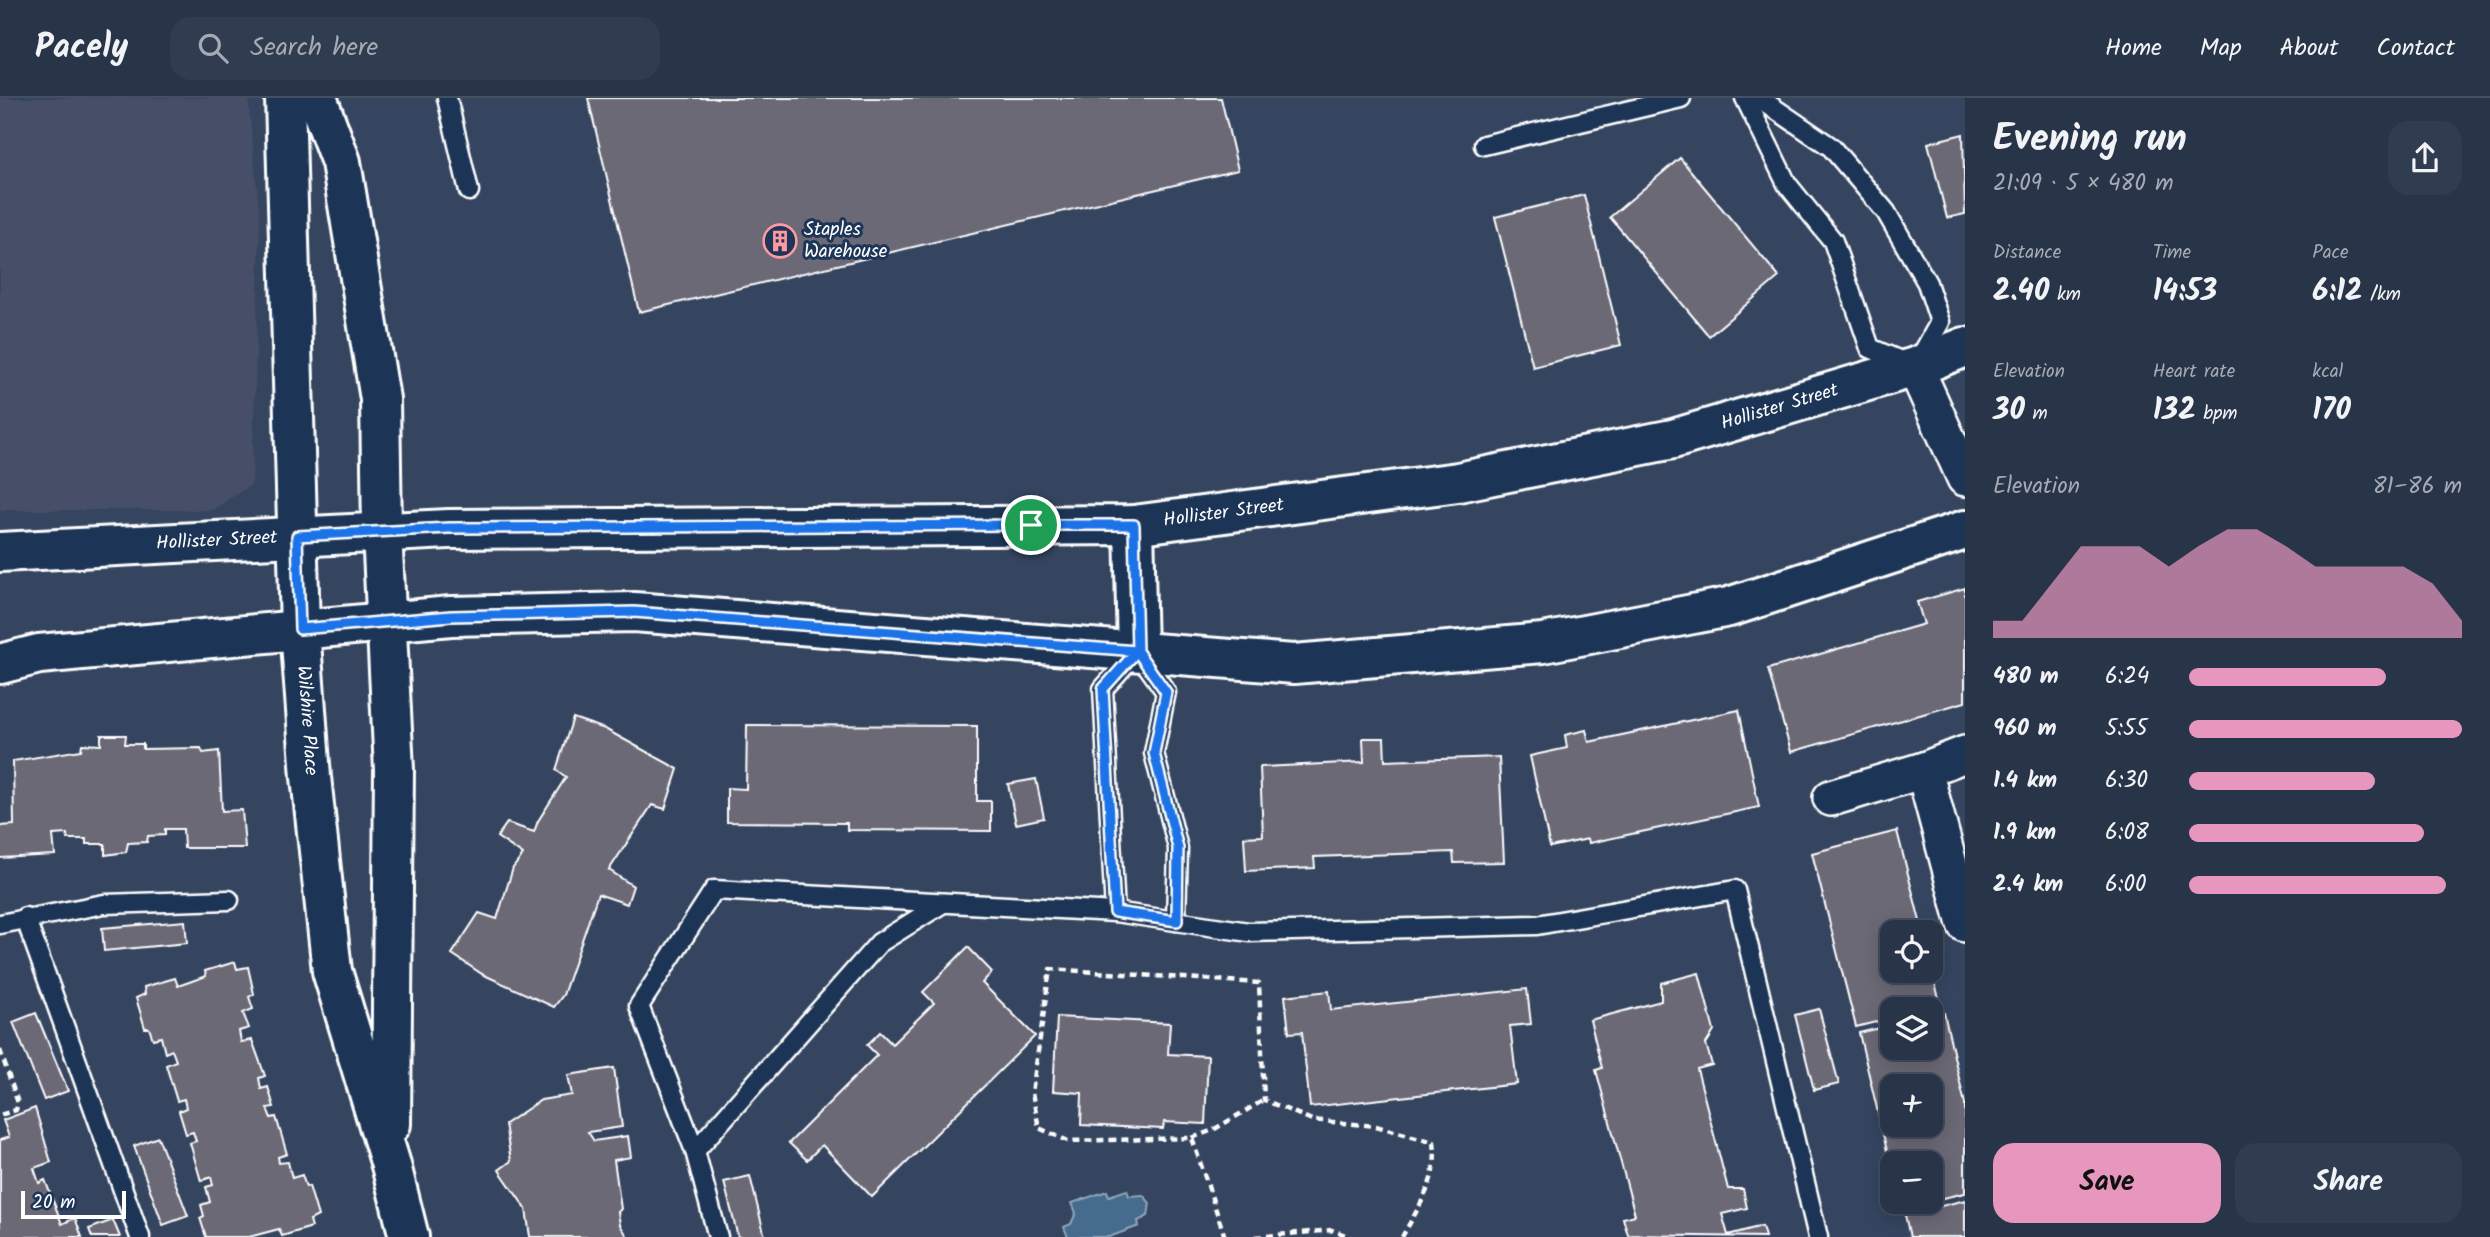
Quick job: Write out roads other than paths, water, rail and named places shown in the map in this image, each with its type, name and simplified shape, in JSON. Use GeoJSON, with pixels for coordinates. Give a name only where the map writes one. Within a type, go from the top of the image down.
{"type":"FeatureCollection","features":[{"type":"Feature","properties":{"kind":"main road","name":"Wilshire Place"},"geometry":{"type":"LineString","coordinates":[[285,98],[300,629],[311,777],[332,971],[391,1165],[409,1237]]}},
{"type":"Feature","properties":{"kind":"main road","name":"Wilshire Place"},"geometry":{"type":"LineString","coordinates":[[317,98],[341,162],[380,399],[385,622],[394,771],[391,1165]]}},
{"type":"Feature","properties":{"kind":"main road","name":"Hollister Street"},"geometry":{"type":"LineString","coordinates":[[0,552],[449,528],[1134,525],[1458,482],[1674,439],[1915,367],[1965,347]]}},
{"type":"Feature","properties":{"kind":"main road"},"geometry":{"type":"LineString","coordinates":[[1134,525],[1137,651]]}},
{"type":"Feature","properties":{"kind":"main road"},"geometry":{"type":"LineString","coordinates":[[0,664],[39,654],[451,616],[634,612],[1294,664],[1543,643],[1729,607],[1965,530]]}},
{"type":"Feature","properties":{"kind":"street"},"geometry":{"type":"LineString","coordinates":[[1915,367],[1965,478]]}},
{"type":"Feature","properties":{"kind":"street"},"geometry":{"type":"LineString","coordinates":[[1830,798],[1924,770],[1965,754]]}},
{"type":"Feature","properties":{"kind":"street"},"geometry":{"type":"LineString","coordinates":[[1924,770],[1965,925]]}},
{"type":"Feature","properties":{"kind":"lane"},"geometry":{"type":"LineString","coordinates":[[447,98],[469,191]]}},
{"type":"Feature","properties":{"kind":"lane"},"geometry":{"type":"LineString","coordinates":[[1484,145],[1681,98]]}},
{"type":"Feature","properties":{"kind":"lane"},"geometry":{"type":"LineString","coordinates":[[1745,98],[1787,184],[1833,241],[1870,348],[1915,367],[1940,322],[1927,284],[1886,212],[1831,147],[1759,98]]}},
{"type":"Feature","properties":{"kind":"lane"},"geometry":{"type":"LineString","coordinates":[[1115,912],[1103,689],[1137,651],[1166,692],[1154,753],[1178,848],[1177,921]]}},
{"type":"Feature","properties":{"kind":"lane"},"geometry":{"type":"LineString","coordinates":[[718,1237],[695,1151],[639,1006],[714,890],[1115,912],[1249,932],[1537,925],[1735,890],[1818,1237]]}},
{"type":"Feature","properties":{"kind":"lane"},"geometry":{"type":"LineString","coordinates":[[0,924],[25,917],[104,904],[229,900]]}},
{"type":"Feature","properties":{"kind":"lane"},"geometry":{"type":"LineString","coordinates":[[695,1151],[879,943],[943,903]]}},
{"type":"Feature","properties":{"kind":"lane"},"geometry":{"type":"LineString","coordinates":[[25,917],[140,1237]]}},
{"type":"Feature","properties":{"kind":"place","name":"Staples Warehouse"},"geometry":{"type":"Point","coordinates":[780,241]}}]}
